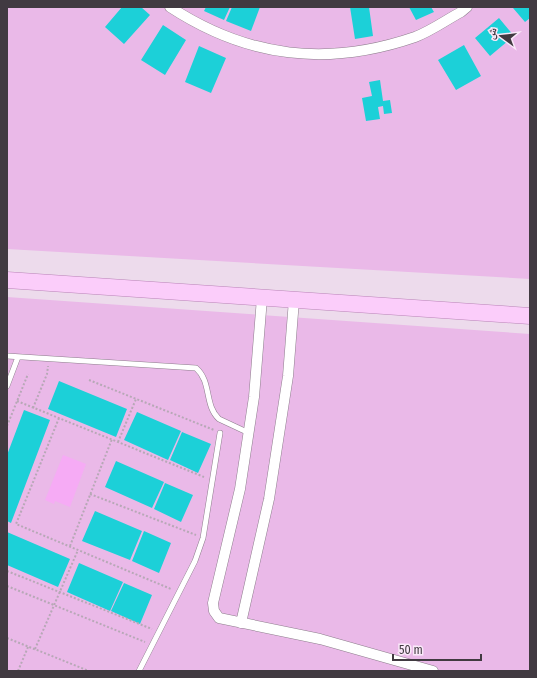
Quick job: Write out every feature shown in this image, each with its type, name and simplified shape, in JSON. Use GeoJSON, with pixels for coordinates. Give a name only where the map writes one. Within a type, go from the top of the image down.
{"type":"FeatureCollection","features":[{"type":"Feature","properties":{"kind":"main road"},"geometry":{"type":"LineString","coordinates":[[7,280],[530,316]]}},
{"type":"Feature","properties":{"kind":"street"},"geometry":{"type":"LineString","coordinates":[[170,7],[190,20],[223,35],[269,50],[302,55],[340,54],[382,46],[417,36],[461,12],[467,7]]}},
{"type":"Feature","properties":{"kind":"street"},"geometry":{"type":"LineString","coordinates":[[262,298],[254,397],[249,433],[240,489],[213,602],[214,611],[220,618],[320,639],[433,671]]}},
{"type":"Feature","properties":{"kind":"street"},"geometry":{"type":"LineString","coordinates":[[241,623],[269,499],[288,376],[294,300]]}},
{"type":"Feature","properties":{"kind":"lane"},"geometry":{"type":"LineString","coordinates":[[7,356],[196,368],[206,381],[209,403],[216,416],[219,419],[249,433]]}},
{"type":"Feature","properties":{"kind":"lane"},"geometry":{"type":"LineString","coordinates":[[7,386],[18,357]]}},
{"type":"Feature","properties":{"kind":"lane"},"geometry":{"type":"LineString","coordinates":[[139,671],[195,562],[203,538],[220,433]]}},
{"type":"Feature","properties":{"kind":"path"},"geometry":{"type":"LineString","coordinates":[[33,408],[47,374],[48,359]]}},
{"type":"Feature","properties":{"kind":"path"},"geometry":{"type":"LineString","coordinates":[[7,426],[28,374]]}},
{"type":"Feature","properties":{"kind":"path"},"geometry":{"type":"LineString","coordinates":[[89,380],[220,433]]}},
{"type":"Feature","properties":{"kind":"path"},"geometry":{"type":"LineString","coordinates":[[118,442],[136,399]]}},
{"type":"Feature","properties":{"kind":"path"},"geometry":{"type":"LineString","coordinates":[[17,401],[213,481]]}},
{"type":"Feature","properties":{"kind":"path"},"geometry":{"type":"LineString","coordinates":[[59,418],[16,524],[180,592]]}},
{"type":"Feature","properties":{"kind":"path"},"geometry":{"type":"LineString","coordinates":[[70,546],[112,440]]}},
{"type":"Feature","properties":{"kind":"path"},"geometry":{"type":"LineString","coordinates":[[90,494],[203,538]]}},
{"type":"Feature","properties":{"kind":"path"},"geometry":{"type":"LineString","coordinates":[[35,649],[78,550]]}},
{"type":"Feature","properties":{"kind":"path"},"geometry":{"type":"LineString","coordinates":[[7,571],[159,632]]}},
{"type":"Feature","properties":{"kind":"path"},"geometry":{"type":"LineString","coordinates":[[7,586],[152,644]]}},
{"type":"Feature","properties":{"kind":"path"},"geometry":{"type":"LineString","coordinates":[[7,638],[89,671]]}},
{"type":"Feature","properties":{"kind":"path"},"geometry":{"type":"LineString","coordinates":[[18,671],[28,647]]}},
{"type":"Feature","properties":{"kind":"shaded area"},"geometry":{"type":"Polygon","coordinates":[[[7,7],[530,7],[530,279],[7,249],[7,7]]]}},
{"type":"Feature","properties":{"kind":"shaded area"},"geometry":{"type":"Polygon","coordinates":[[[7,297],[530,334],[530,671],[7,671],[7,297]]]}},
{"type":"Feature","properties":{"kind":"shaded area"},"geometry":{"type":"Polygon","coordinates":[[[63,455],[86,464],[70,507],[55,501],[54,504],[45,500],[63,455]]]}},
{"type":"Feature","properties":{"kind":"building"},"geometry":{"type":"Polygon","coordinates":[[[122,7],[141,7],[150,15],[124,44],[105,27],[122,7]]]}},
{"type":"Feature","properties":{"kind":"building"},"geometry":{"type":"Polygon","coordinates":[[[206,7],[230,7],[224,20],[204,11],[206,7]]]}},
{"type":"Feature","properties":{"kind":"building"},"geometry":{"type":"Polygon","coordinates":[[[232,7],[260,7],[251,31],[226,21],[232,7]]]}},
{"type":"Feature","properties":{"kind":"building"},"geometry":{"type":"Polygon","coordinates":[[[350,7],[369,7],[373,36],[355,39],[350,7]]]}},
{"type":"Feature","properties":{"kind":"building"},"geometry":{"type":"Polygon","coordinates":[[[409,7],[431,7],[434,12],[416,20],[409,7]]]}},
{"type":"Feature","properties":{"kind":"building"},"geometry":{"type":"Polygon","coordinates":[[[530,7],[530,18],[525,22],[513,8],[530,7]]]}},
{"type":"Feature","properties":{"kind":"building"},"geometry":{"type":"Polygon","coordinates":[[[499,18],[514,36],[490,56],[475,38],[499,18]]]}},
{"type":"Feature","properties":{"kind":"building"},"geometry":{"type":"Polygon","coordinates":[[[163,25],[186,40],[165,75],[141,60],[163,25]]]}},
{"type":"Feature","properties":{"kind":"building"},"geometry":{"type":"Polygon","coordinates":[[[464,45],[481,76],[456,90],[438,60],[464,45]]]}},
{"type":"Feature","properties":{"kind":"building"},"geometry":{"type":"Polygon","coordinates":[[[199,46],[226,58],[211,93],[185,82],[199,46]]]}},
{"type":"Feature","properties":{"kind":"building"},"geometry":{"type":"Polygon","coordinates":[[[380,80],[383,101],[390,100],[392,113],[384,114],[383,106],[378,107],[380,119],[366,121],[362,98],[372,96],[369,82],[380,80]]]}},
{"type":"Feature","properties":{"kind":"building"},"geometry":{"type":"Polygon","coordinates":[[[59,381],[127,409],[116,437],[48,409],[59,381]]]}},
{"type":"Feature","properties":{"kind":"building"},"geometry":{"type":"Polygon","coordinates":[[[24,410],[50,420],[11,523],[7,521],[7,455],[24,410]]]}},
{"type":"Feature","properties":{"kind":"building"},"geometry":{"type":"Polygon","coordinates":[[[137,412],[181,431],[168,460],[124,440],[137,412]]]}},
{"type":"Feature","properties":{"kind":"building"},"geometry":{"type":"Polygon","coordinates":[[[182,432],[211,444],[198,473],[170,460],[182,432]]]}},
{"type":"Feature","properties":{"kind":"building"},"geometry":{"type":"Polygon","coordinates":[[[116,461],[164,482],[152,508],[105,487],[116,461]]]}},
{"type":"Feature","properties":{"kind":"building"},"geometry":{"type":"Polygon","coordinates":[[[165,483],[193,495],[181,522],[154,509],[165,483]]]}},
{"type":"Feature","properties":{"kind":"building"},"geometry":{"type":"Polygon","coordinates":[[[95,511],[142,531],[130,560],[82,541],[95,511]]]}},
{"type":"Feature","properties":{"kind":"building"},"geometry":{"type":"Polygon","coordinates":[[[144,531],[171,543],[159,573],[132,561],[144,531]]]}},
{"type":"Feature","properties":{"kind":"building"},"geometry":{"type":"Polygon","coordinates":[[[7,532],[70,559],[58,587],[7,565],[7,532]]]}},
{"type":"Feature","properties":{"kind":"building"},"geometry":{"type":"Polygon","coordinates":[[[79,563],[123,582],[110,611],[67,592],[79,563]]]}},
{"type":"Feature","properties":{"kind":"building"},"geometry":{"type":"Polygon","coordinates":[[[124,583],[152,595],[140,624],[111,611],[124,583]]]}}]}
